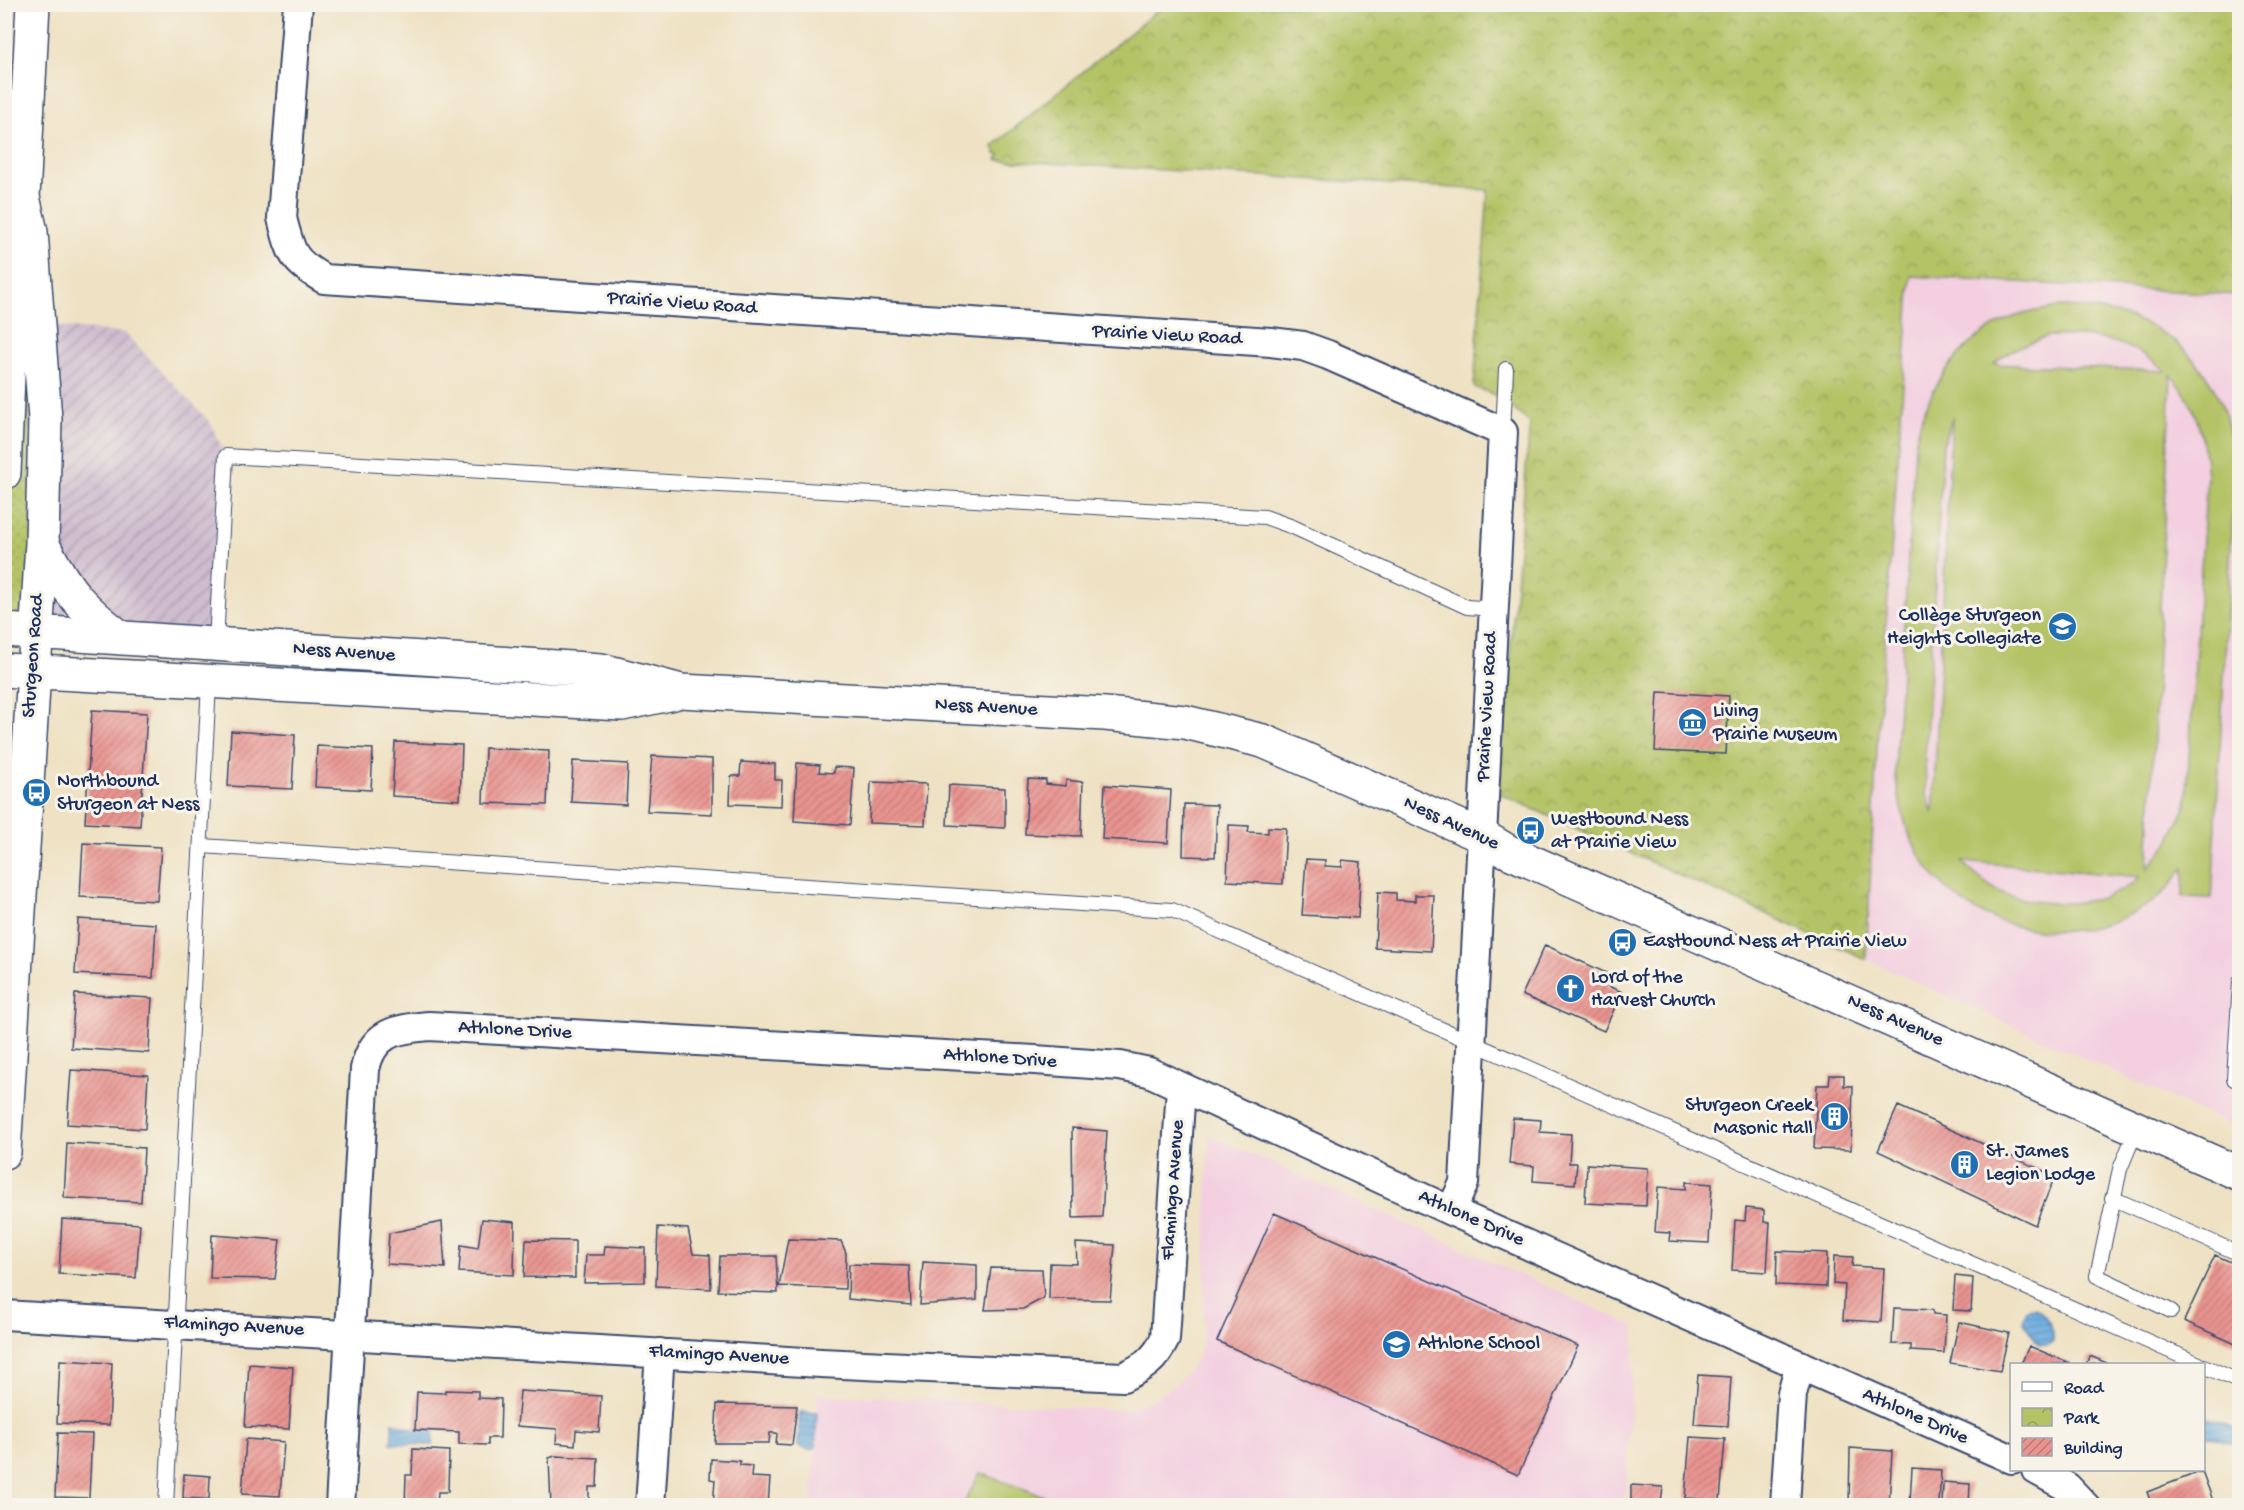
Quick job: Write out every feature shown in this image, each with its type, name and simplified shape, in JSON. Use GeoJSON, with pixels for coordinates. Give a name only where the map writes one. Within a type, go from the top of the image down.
{"type":"FeatureCollection","features":[{"type":"Feature","properties":{"kind":"main road","name":"Sturgeon Road"},"geometry":{"type":"LineString","coordinates":[[4,473],[14,230],[22,197],[33,4]]}},
{"type":"Feature","properties":{"kind":"main road","name":"Sturgeon Road"},"geometry":{"type":"LineString","coordinates":[[4,1152],[20,631],[42,543],[45,419],[31,232],[22,197]]}},
{"type":"Feature","properties":{"kind":"main road"},"geometry":{"type":"LineString","coordinates":[[42,543],[60,578],[76,601],[121,638]]}},
{"type":"Feature","properties":{"kind":"main road","name":"Ness Avenue"},"geometry":{"type":"LineString","coordinates":[[20,631],[601,670],[681,692],[1094,714],[1185,722],[1263,741],[1482,836],[1507,851],[2240,1174]]}},
{"type":"Feature","properties":{"kind":"main road","name":"Ness Avenue"},"geometry":{"type":"LineString","coordinates":[[18,671],[622,704],[681,692]]}},
{"type":"Feature","properties":{"kind":"street","name":"Prairie View Road"},"geometry":{"type":"LineString","coordinates":[[298,4],[282,218],[289,245],[300,266],[324,279],[1303,346],[1329,355],[1503,432],[1464,1183],[1451,1211]]}},
{"type":"Feature","properties":{"kind":"street","name":"Athlone Drive"},"geometry":{"type":"LineString","coordinates":[[340,1506],[365,1069],[368,1054],[382,1038],[398,1029],[441,1026],[1120,1066],[1149,1072],[1451,1211],[2010,1458]]}},
{"type":"Feature","properties":{"kind":"street","name":"Flamingo Avenue"},"geometry":{"type":"LineString","coordinates":[[4,1315],[1123,1377],[1145,1367],[1157,1354],[1165,1339],[1181,1087]]}},
{"type":"Feature","properties":{"kind":"street"},"geometry":{"type":"LineString","coordinates":[[650,1506],[660,1353]]}},
{"type":"Feature","properties":{"kind":"street"},"geometry":{"type":"LineString","coordinates":[[1785,1506],[1792,1394],[1800,1365]]}},
{"type":"Feature","properties":{"kind":"street"},"geometry":{"type":"LineString","coordinates":[[2038,1471],[2067,1487],[2085,1506]]}},
{"type":"Feature","properties":{"kind":"lane"},"geometry":{"type":"LineString","coordinates":[[1503,432],[1506,369]]}},
{"type":"Feature","properties":{"kind":"lane"},"geometry":{"type":"LineString","coordinates":[[216,643],[226,456],[1265,517],[1293,527],[1467,607],[1494,609]]}},
{"type":"Feature","properties":{"kind":"lane"},"geometry":{"type":"LineString","coordinates":[[166,1506],[209,683]]}},
{"type":"Feature","properties":{"kind":"lane"},"geometry":{"type":"LineString","coordinates":[[202,846],[1172,910],[2195,1363]]}},
{"type":"Feature","properties":{"kind":"lane"},"geometry":{"type":"LineString","coordinates":[[2240,982],[2234,1079],[2240,1080]]}},
{"type":"Feature","properties":{"kind":"lane"},"geometry":{"type":"LineString","coordinates":[[2137,1128],[2120,1169],[2112,1198],[2097,1276],[2171,1311]]}},
{"type":"Feature","properties":{"kind":"lane"},"geometry":{"type":"LineString","coordinates":[[2112,1198],[2240,1254]]}},
{"type":"Feature","properties":{"kind":"lane"},"geometry":{"type":"LineString","coordinates":[[2205,1366],[2240,1382]]}},
{"type":"Feature","properties":{"kind":"shaded area","name":"Collège Sturgeon Heights Collegiate"},"geometry":{"type":"Polygon","coordinates":[[[1903,275],[2239,295],[2239,1129],[1866,959],[1903,275]]]}},
{"type":"Feature","properties":{"kind":"shaded area"},"geometry":{"type":"Polygon","coordinates":[[[37,325],[125,333],[210,422],[226,456],[216,643],[35,632],[37,325]]]}},
{"type":"Feature","properties":{"kind":"shaded area"},"geometry":{"type":"Polygon","coordinates":[[[1209,1135],[1635,1326],[1625,1505],[812,1506],[818,1394],[1123,1410],[1154,1399],[1175,1385],[1193,1365],[1203,1344],[1209,1135]]]}},
{"type":"Feature","properties":{"kind":"green space","name":"Living Prairie Museum"},"geometry":{"type":"Polygon","coordinates":[[[1164,5],[2239,5],[2239,295],[1911,276],[1877,748],[1866,959],[1498,793],[1530,423],[1498,396],[1474,387],[1488,190],[997,160],[1000,155],[996,154],[993,146],[1164,5]]]}},
{"type":"Feature","properties":{"kind":"green space"},"geometry":{"type":"Polygon","coordinates":[[[23,197],[35,632],[5,630],[4,472],[23,197]]]}},
{"type":"Feature","properties":{"kind":"green space"},"geometry":{"type":"Polygon","coordinates":[[[2061,307],[2098,310],[2131,318],[2159,331],[2184,349],[2204,372],[2219,400],[2230,432],[2235,469],[2212,898],[2183,897],[2184,868],[2160,896],[2130,915],[2097,926],[2063,931],[2029,929],[1996,920],[1966,904],[1939,881],[1918,852],[1908,832],[1895,769],[1915,446],[1926,407],[1945,372],[1972,342],[2013,317],[2061,307]],[[2048,336],[2012,350],[1994,364],[2166,371],[2139,352],[2096,338],[2048,336]],[[2171,375],[2148,868],[2167,845],[2186,806],[2207,475],[2198,422],[2187,397],[2171,375]],[[1953,416],[1943,444],[1925,757],[1926,792],[1933,814],[1953,416]],[[1962,862],[1976,875],[2003,893],[2036,902],[2055,903],[2074,903],[2110,895],[2140,877],[1962,862]]]}},
{"type":"Feature","properties":{"kind":"green space"},"geometry":{"type":"Polygon","coordinates":[[[980,1473],[1068,1505],[963,1505],[980,1473]]]}},
{"type":"Feature","properties":{"kind":"water"},"geometry":{"type":"Polygon","coordinates":[[[2035,1308],[2043,1314],[2051,1327],[2053,1341],[2048,1345],[2039,1344],[2023,1322],[2027,1309],[2035,1308]]]}},
{"type":"Feature","properties":{"kind":"water"},"geometry":{"type":"Polygon","coordinates":[[[800,1412],[817,1413],[815,1447],[809,1450],[798,1446],[800,1412]]]}},
{"type":"Feature","properties":{"kind":"water"},"geometry":{"type":"Polygon","coordinates":[[[2209,1418],[2237,1429],[2240,1432],[2238,1441],[2231,1443],[2205,1434],[2205,1419],[2209,1418]]]}},
{"type":"Feature","properties":{"kind":"water"},"geometry":{"type":"Polygon","coordinates":[[[393,1422],[415,1430],[433,1431],[433,1445],[391,1443],[393,1422]]]}},
{"type":"Feature","properties":{"kind":"building","name":"Living Prairie Museum"},"geometry":{"type":"Polygon","coordinates":[[[1658,692],[1729,696],[1726,754],[1655,751],[1658,692]]]}},
{"type":"Feature","properties":{"kind":"building"},"geometry":{"type":"Polygon","coordinates":[[[92,710],[147,713],[140,826],[85,823],[92,710]]]}},
{"type":"Feature","properties":{"kind":"building"},"geometry":{"type":"Polygon","coordinates":[[[231,731],[295,735],[292,789],[228,786],[231,731]]]}},
{"type":"Feature","properties":{"kind":"building"},"geometry":{"type":"Polygon","coordinates":[[[395,742],[462,745],[460,800],[392,796],[395,742]]]}},
{"type":"Feature","properties":{"kind":"building"},"geometry":{"type":"Polygon","coordinates":[[[317,746],[373,749],[371,790],[315,787],[317,746]]]}},
{"type":"Feature","properties":{"kind":"building"},"geometry":{"type":"Polygon","coordinates":[[[485,748],[549,751],[547,805],[483,803],[485,748]]]}},
{"type":"Feature","properties":{"kind":"building"},"geometry":{"type":"Polygon","coordinates":[[[652,756],[712,759],[712,814],[647,811],[652,756]]]}},
{"type":"Feature","properties":{"kind":"building"},"geometry":{"type":"Polygon","coordinates":[[[573,761],[628,764],[626,805],[571,802],[573,761]]]}},
{"type":"Feature","properties":{"kind":"building"},"geometry":{"type":"Polygon","coordinates":[[[741,762],[775,764],[775,780],[782,780],[781,806],[730,804],[731,776],[740,776],[741,762]]]}},
{"type":"Feature","properties":{"kind":"building"},"geometry":{"type":"Polygon","coordinates":[[[797,763],[820,765],[819,772],[834,773],[834,767],[854,768],[850,825],[794,821],[797,763]]]}},
{"type":"Feature","properties":{"kind":"building"},"geometry":{"type":"Polygon","coordinates":[[[1028,779],[1046,780],[1046,784],[1066,786],[1066,780],[1083,782],[1081,836],[1025,834],[1028,779]]]}},
{"type":"Feature","properties":{"kind":"building"},"geometry":{"type":"Polygon","coordinates":[[[871,782],[927,784],[925,825],[869,823],[871,782]]]}},
{"type":"Feature","properties":{"kind":"building"},"geometry":{"type":"Polygon","coordinates":[[[949,785],[1005,788],[1005,828],[947,825],[949,785]]]}},
{"type":"Feature","properties":{"kind":"building"},"geometry":{"type":"Polygon","coordinates":[[[1105,785],[1171,790],[1168,843],[1102,839],[1105,785]]]}},
{"type":"Feature","properties":{"kind":"building"},"geometry":{"type":"Polygon","coordinates":[[[1184,804],[1217,805],[1215,857],[1183,856],[1184,804]]]}},
{"type":"Feature","properties":{"kind":"building"},"geometry":{"type":"Polygon","coordinates":[[[1229,825],[1249,826],[1248,832],[1268,833],[1268,827],[1286,828],[1283,884],[1227,881],[1229,825]]]}},
{"type":"Feature","properties":{"kind":"building"},"geometry":{"type":"Polygon","coordinates":[[[83,843],[161,847],[157,901],[80,897],[83,843]]]}},
{"type":"Feature","properties":{"kind":"building"},"geometry":{"type":"Polygon","coordinates":[[[1306,859],[1325,860],[1325,866],[1342,867],[1342,860],[1361,862],[1358,918],[1302,915],[1306,859]]]}},
{"type":"Feature","properties":{"kind":"building"},"geometry":{"type":"Polygon","coordinates":[[[1378,892],[1396,893],[1396,900],[1415,901],[1415,895],[1434,895],[1431,951],[1375,948],[1378,892]]]}},
{"type":"Feature","properties":{"kind":"building"},"geometry":{"type":"Polygon","coordinates":[[[78,919],[156,924],[153,978],[75,974],[78,919]]]}},
{"type":"Feature","properties":{"kind":"building","name":"Lord of the Harvest Church"},"geometry":{"type":"Polygon","coordinates":[[[1545,945],[1613,976],[1608,986],[1622,992],[1604,1031],[1522,995],[1545,945]]]}},
{"type":"Feature","properties":{"kind":"building"},"geometry":{"type":"Polygon","coordinates":[[[75,994],[152,998],[149,1053],[71,1048],[75,994]]]}},
{"type":"Feature","properties":{"kind":"building"},"geometry":{"type":"Polygon","coordinates":[[[71,1070],[148,1075],[145,1129],[67,1124],[71,1070]]]}},
{"type":"Feature","properties":{"kind":"building","name":"Sturgeon Creek Masonic Hall"},"geometry":{"type":"Polygon","coordinates":[[[1830,1075],[1844,1075],[1844,1086],[1853,1086],[1851,1150],[1814,1149],[1817,1085],[1829,1085],[1830,1075]]]}},
{"type":"Feature","properties":{"kind":"building","name":"St. James Legion Lodge"},"geometry":{"type":"Polygon","coordinates":[[[1898,1106],[2055,1176],[2035,1225],[1878,1151],[1898,1106]]]}},
{"type":"Feature","properties":{"kind":"building"},"geometry":{"type":"Polygon","coordinates":[[[1513,1118],[1541,1120],[1540,1132],[1571,1134],[1569,1163],[1577,1163],[1575,1184],[1533,1181],[1534,1166],[1509,1164],[1513,1118]]]}},
{"type":"Feature","properties":{"kind":"building"},"geometry":{"type":"Polygon","coordinates":[[[1072,1128],[1107,1131],[1102,1217],[1073,1218],[1072,1128]]]}},
{"type":"Feature","properties":{"kind":"building"},"geometry":{"type":"Polygon","coordinates":[[[67,1143],[144,1148],[141,1202],[64,1198],[67,1143]]]}},
{"type":"Feature","properties":{"kind":"building"},"geometry":{"type":"Polygon","coordinates":[[[1587,1164],[1648,1168],[1646,1206],[1585,1203],[1587,1164]]]}},
{"type":"Feature","properties":{"kind":"building"},"geometry":{"type":"Polygon","coordinates":[[[1686,1182],[1712,1184],[1709,1243],[1669,1241],[1670,1233],[1655,1232],[1658,1187],[1686,1189],[1686,1182]]]}},
{"type":"Feature","properties":{"kind":"building"},"geometry":{"type":"Polygon","coordinates":[[[1746,1208],[1764,1210],[1764,1222],[1770,1222],[1767,1272],[1732,1270],[1735,1220],[1745,1221],[1746,1208]]]}},
{"type":"Feature","properties":{"kind":"building","name":"Athlone School"},"geometry":{"type":"Polygon","coordinates":[[[1274,1213],[1578,1346],[1518,1475],[1217,1341],[1274,1213]]]}},
{"type":"Feature","properties":{"kind":"building"},"geometry":{"type":"Polygon","coordinates":[[[62,1219],[140,1224],[136,1278],[59,1274],[62,1219]]]}},
{"type":"Feature","properties":{"kind":"building"},"geometry":{"type":"Polygon","coordinates":[[[482,1219],[515,1222],[514,1275],[459,1272],[461,1245],[478,1248],[482,1219]]]}},
{"type":"Feature","properties":{"kind":"building"},"geometry":{"type":"Polygon","coordinates":[[[442,1222],[445,1268],[387,1264],[389,1233],[442,1222]]]}},
{"type":"Feature","properties":{"kind":"building"},"geometry":{"type":"Polygon","coordinates":[[[658,1227],[688,1229],[693,1254],[710,1255],[711,1289],[656,1286],[658,1227]]]}},
{"type":"Feature","properties":{"kind":"building"},"geometry":{"type":"Polygon","coordinates":[[[212,1235],[280,1240],[275,1279],[210,1278],[212,1235]]]}},
{"type":"Feature","properties":{"kind":"building"},"geometry":{"type":"Polygon","coordinates":[[[788,1239],[841,1241],[846,1253],[845,1289],[779,1286],[788,1239]]]}},
{"type":"Feature","properties":{"kind":"building"},"geometry":{"type":"Polygon","coordinates":[[[526,1240],[575,1241],[575,1278],[524,1277],[526,1240]]]}},
{"type":"Feature","properties":{"kind":"building"},"geometry":{"type":"Polygon","coordinates":[[[1076,1243],[1115,1245],[1110,1300],[1049,1299],[1050,1263],[1077,1264],[1076,1243]]]}},
{"type":"Feature","properties":{"kind":"building"},"geometry":{"type":"Polygon","coordinates":[[[605,1246],[645,1248],[645,1282],[584,1283],[586,1255],[604,1255],[605,1246]]]}},
{"type":"Feature","properties":{"kind":"building"},"geometry":{"type":"Polygon","coordinates":[[[1777,1251],[1827,1253],[1826,1287],[1776,1285],[1777,1251]]]}},
{"type":"Feature","properties":{"kind":"building"},"geometry":{"type":"Polygon","coordinates":[[[2215,1255],[2240,1266],[2240,1346],[2184,1321],[2215,1255]]]}},
{"type":"Feature","properties":{"kind":"building"},"geometry":{"type":"Polygon","coordinates":[[[720,1256],[776,1256],[778,1293],[718,1291],[720,1256]]]}},
{"type":"Feature","properties":{"kind":"building"},"geometry":{"type":"Polygon","coordinates":[[[1834,1256],[1853,1257],[1852,1266],[1884,1268],[1881,1322],[1843,1320],[1845,1285],[1833,1284],[1834,1256]]]}},
{"type":"Feature","properties":{"kind":"building"},"geometry":{"type":"Polygon","coordinates":[[[923,1262],[977,1265],[977,1300],[920,1305],[923,1262]]]}},
{"type":"Feature","properties":{"kind":"building"},"geometry":{"type":"Polygon","coordinates":[[[849,1264],[909,1266],[911,1305],[848,1299],[849,1264]]]}},
{"type":"Feature","properties":{"kind":"building"},"geometry":{"type":"Polygon","coordinates":[[[991,1268],[1042,1269],[1044,1298],[1023,1309],[985,1310],[991,1268]]]}},
{"type":"Feature","properties":{"kind":"building"},"geometry":{"type":"Polygon","coordinates":[[[1955,1276],[1973,1278],[1971,1311],[1953,1310],[1955,1276]]]}},
{"type":"Feature","properties":{"kind":"building"},"geometry":{"type":"Polygon","coordinates":[[[1894,1308],[1933,1310],[1933,1314],[1946,1315],[1944,1353],[1911,1351],[1911,1345],[1892,1344],[1894,1308]]]}},
{"type":"Feature","properties":{"kind":"building"},"geometry":{"type":"Polygon","coordinates":[[[1959,1322],[2009,1333],[2000,1371],[1950,1363],[1959,1322]]]}},
{"type":"Feature","properties":{"kind":"building"},"geometry":{"type":"Polygon","coordinates":[[[2029,1346],[2070,1363],[2021,1363],[2029,1346]]]}},
{"type":"Feature","properties":{"kind":"building"},"geometry":{"type":"Polygon","coordinates":[[[2090,1356],[2107,1363],[2086,1363],[2090,1356]]]}},
{"type":"Feature","properties":{"kind":"building"},"geometry":{"type":"Polygon","coordinates":[[[60,1360],[112,1363],[109,1425],[57,1423],[60,1360]]]}},
{"type":"Feature","properties":{"kind":"building"},"geometry":{"type":"Polygon","coordinates":[[[249,1364],[293,1367],[289,1429],[245,1427],[249,1364]]]}},
{"type":"Feature","properties":{"kind":"building"},"geometry":{"type":"Polygon","coordinates":[[[1698,1375],[1731,1377],[1728,1426],[1694,1424],[1698,1375]]]}},
{"type":"Feature","properties":{"kind":"building"},"geometry":{"type":"Polygon","coordinates":[[[445,1390],[478,1391],[478,1398],[501,1399],[500,1438],[488,1438],[488,1445],[459,1444],[459,1432],[415,1430],[417,1392],[445,1393],[445,1390]]]}},
{"type":"Feature","properties":{"kind":"building"},"geometry":{"type":"Polygon","coordinates":[[[520,1391],[601,1396],[599,1432],[576,1430],[575,1445],[556,1443],[557,1429],[517,1426],[520,1391]]]}},
{"type":"Feature","properties":{"kind":"building"},"geometry":{"type":"Polygon","coordinates":[[[717,1404],[797,1406],[792,1445],[776,1444],[777,1433],[770,1433],[769,1443],[715,1443],[717,1404]]]}},
{"type":"Feature","properties":{"kind":"building"},"geometry":{"type":"Polygon","coordinates":[[[58,1433],[92,1434],[89,1498],[55,1497],[58,1433]]]}},
{"type":"Feature","properties":{"kind":"building"},"geometry":{"type":"Polygon","coordinates":[[[1690,1437],[1725,1439],[1720,1501],[1685,1498],[1690,1437]]]}},
{"type":"Feature","properties":{"kind":"building"},"geometry":{"type":"Polygon","coordinates":[[[246,1439],[284,1442],[280,1496],[242,1494],[246,1439]]]}},
{"type":"Feature","properties":{"kind":"building"},"geometry":{"type":"Polygon","coordinates":[[[1850,1448],[1892,1451],[1889,1506],[1849,1506],[1850,1448]]]}},
{"type":"Feature","properties":{"kind":"building"},"geometry":{"type":"Polygon","coordinates":[[[413,1449],[449,1451],[448,1492],[438,1492],[437,1506],[405,1506],[406,1475],[412,1475],[413,1449]]]}},
{"type":"Feature","properties":{"kind":"building"},"geometry":{"type":"Polygon","coordinates":[[[555,1456],[598,1458],[597,1487],[589,1487],[589,1506],[551,1506],[549,1458],[555,1456]]]}},
{"type":"Feature","properties":{"kind":"building"},"geometry":{"type":"Polygon","coordinates":[[[711,1459],[740,1461],[740,1465],[752,1466],[751,1477],[770,1478],[768,1505],[713,1506],[715,1480],[710,1479],[711,1459]]]}},
{"type":"Feature","properties":{"kind":"building"},"geometry":{"type":"Polygon","coordinates":[[[1912,1468],[1941,1470],[1939,1503],[1910,1502],[1912,1468]]]}},
{"type":"Feature","properties":{"kind":"building"},"geometry":{"type":"Polygon","coordinates":[[[2202,1471],[2215,1506],[2152,1506],[2147,1492],[2202,1471]]]}},
{"type":"Feature","properties":{"kind":"building"},"geometry":{"type":"Polygon","coordinates":[[[184,1474],[210,1476],[209,1499],[183,1498],[184,1474]]]}},
{"type":"Feature","properties":{"kind":"building"},"geometry":{"type":"Polygon","coordinates":[[[1943,1482],[1970,1484],[1969,1506],[1942,1506],[1943,1482]]]}},
{"type":"Feature","properties":{"kind":"building"},"geometry":{"type":"Polygon","coordinates":[[[1631,1485],[1663,1487],[1661,1504],[1631,1502],[1631,1485]]]}},
{"type":"Feature","properties":{"kind":"place","name":"Collège Sturgeon Heights Collegiate"},"geometry":{"type":"Point","coordinates":[2062,627]}},
{"type":"Feature","properties":{"kind":"place","name":"Living Prairie Museum"},"geometry":{"type":"Point","coordinates":[1692,723]}},
{"type":"Feature","properties":{"kind":"place","name":"Northbound Sturgeon at Ness"},"geometry":{"type":"Point","coordinates":[36,793]}},
{"type":"Feature","properties":{"kind":"place","name":"Westbound Ness at Prairie View"},"geometry":{"type":"Point","coordinates":[1530,831]}},
{"type":"Feature","properties":{"kind":"place","name":"Eastbound Ness at Prairie View"},"geometry":{"type":"Point","coordinates":[1622,942]}},
{"type":"Feature","properties":{"kind":"place","name":"Lord of the Harvest Church"},"geometry":{"type":"Point","coordinates":[1570,989]}},
{"type":"Feature","properties":{"kind":"place","name":"Sturgeon Creek Masonic Hall"},"geometry":{"type":"Point","coordinates":[1834,1117]}},
{"type":"Feature","properties":{"kind":"place","name":"St. James Legion Lodge"},"geometry":{"type":"Point","coordinates":[1965,1164]}},
{"type":"Feature","properties":{"kind":"place","name":"Athlone School"},"geometry":{"type":"Point","coordinates":[1397,1344]}}]}
